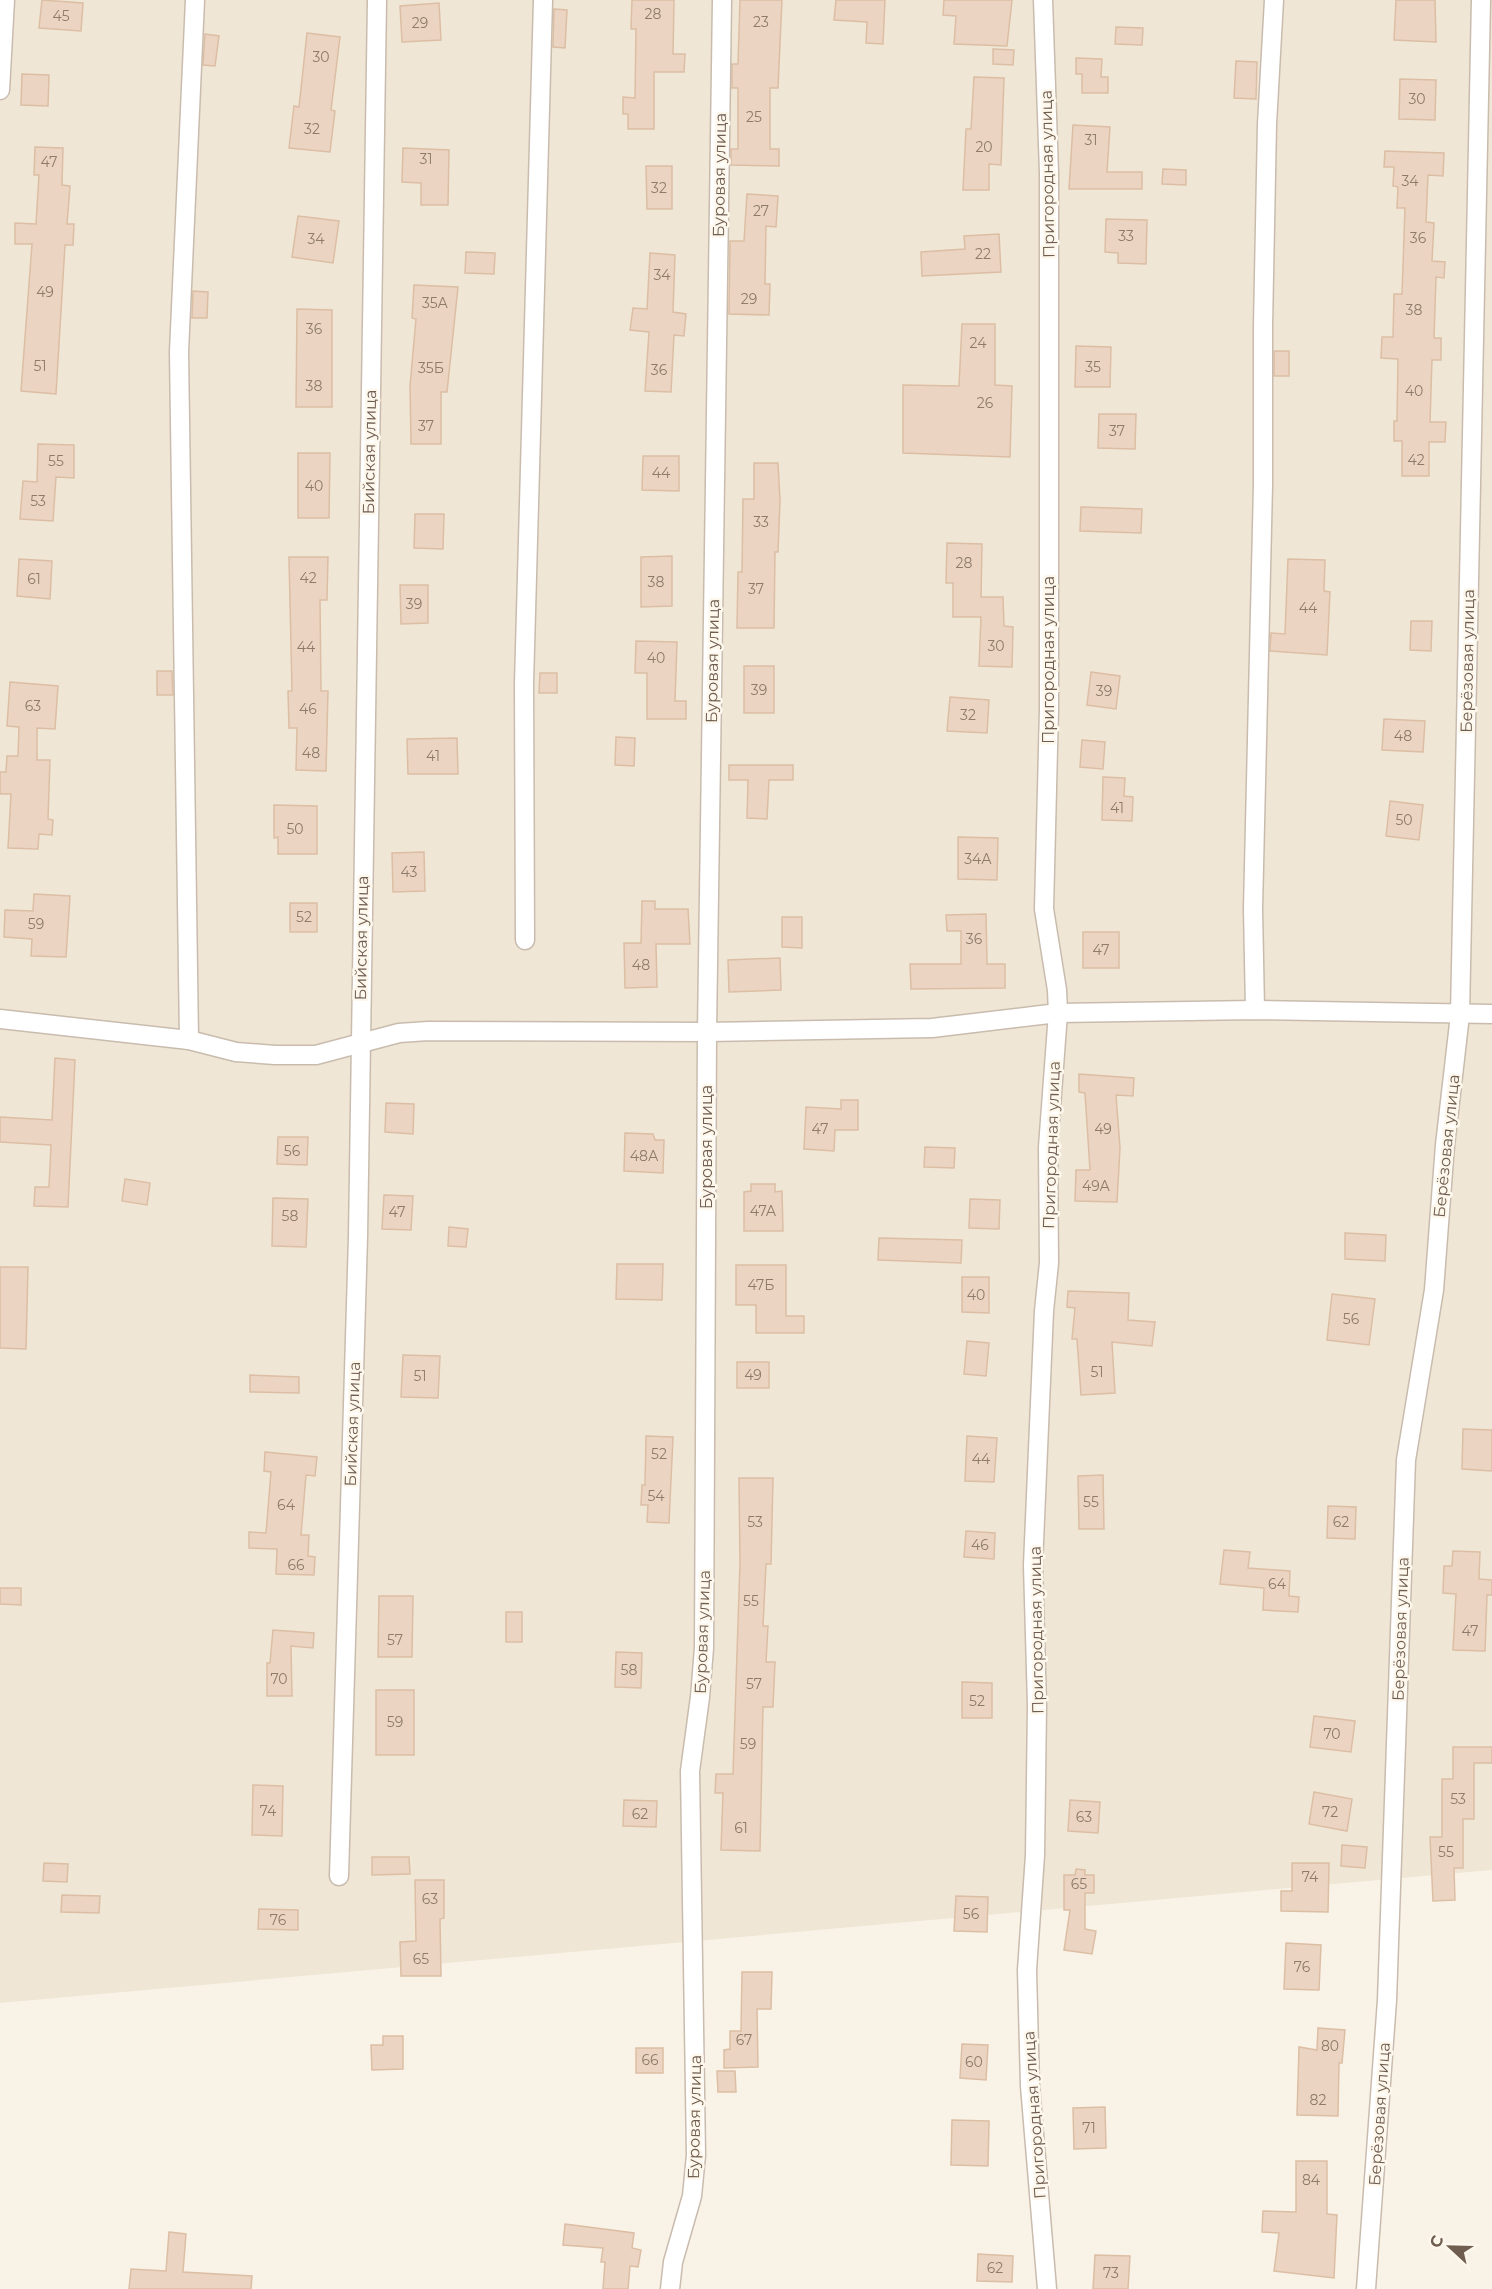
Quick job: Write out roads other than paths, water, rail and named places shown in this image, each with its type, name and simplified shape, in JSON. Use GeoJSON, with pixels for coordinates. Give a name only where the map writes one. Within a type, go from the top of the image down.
{"type":"FeatureCollection","features":[{"type":"Feature","properties":{"kind":"street"},"geometry":{"type":"LineString","coordinates":[[0,90],[5,0]]}},
{"type":"Feature","properties":{"kind":"street"},"geometry":{"type":"LineString","coordinates":[[189,1040],[179,352],[195,0]]}},
{"type":"Feature","properties":{"kind":"street","name":"Бийская улица"},"geometry":{"type":"LineString","coordinates":[[339,1876],[358,1237],[376,0]]}},
{"type":"Feature","properties":{"kind":"street"},"geometry":{"type":"LineString","coordinates":[[525,940],[524,684],[543,0]]}},
{"type":"Feature","properties":{"kind":"street","name":"Буровая улица"},"geometry":{"type":"LineString","coordinates":[[670,2289],[673,2262],[692,2196],[696,2155],[690,1771],[704,1648],[707,1032],[722,0]]}},
{"type":"Feature","properties":{"kind":"street","name":"Пригородная улица"},"geometry":{"type":"LineString","coordinates":[[1043,0],[1049,173],[1049,709],[1044,909],[1057,990],[1058,1013],[1048,1147],[1049,1263],[1044,1311],[1032,1564],[1037,1706],[1035,1855],[1027,1970],[1030,2086],[1047,2289]]}},
{"type":"Feature","properties":{"kind":"street"},"geometry":{"type":"LineString","coordinates":[[1255,1010],[1253,909],[1263,485],[1263,326],[1267,124],[1274,0]]}},
{"type":"Feature","properties":{"kind":"street","name":"Берёзовая улица"},"geometry":{"type":"LineString","coordinates":[[1366,2289],[1387,2000],[1406,1460],[1434,1290],[1445,1145],[1460,1015],[1481,0]]}},
{"type":"Feature","properties":{"kind":"street"},"geometry":{"type":"LineString","coordinates":[[0,1019],[189,1040],[236,1052],[316,1055],[359,1046],[399,1033],[428,1031],[707,1032],[932,1028],[1058,1013],[1255,1010],[1492,1014]]}}]}
